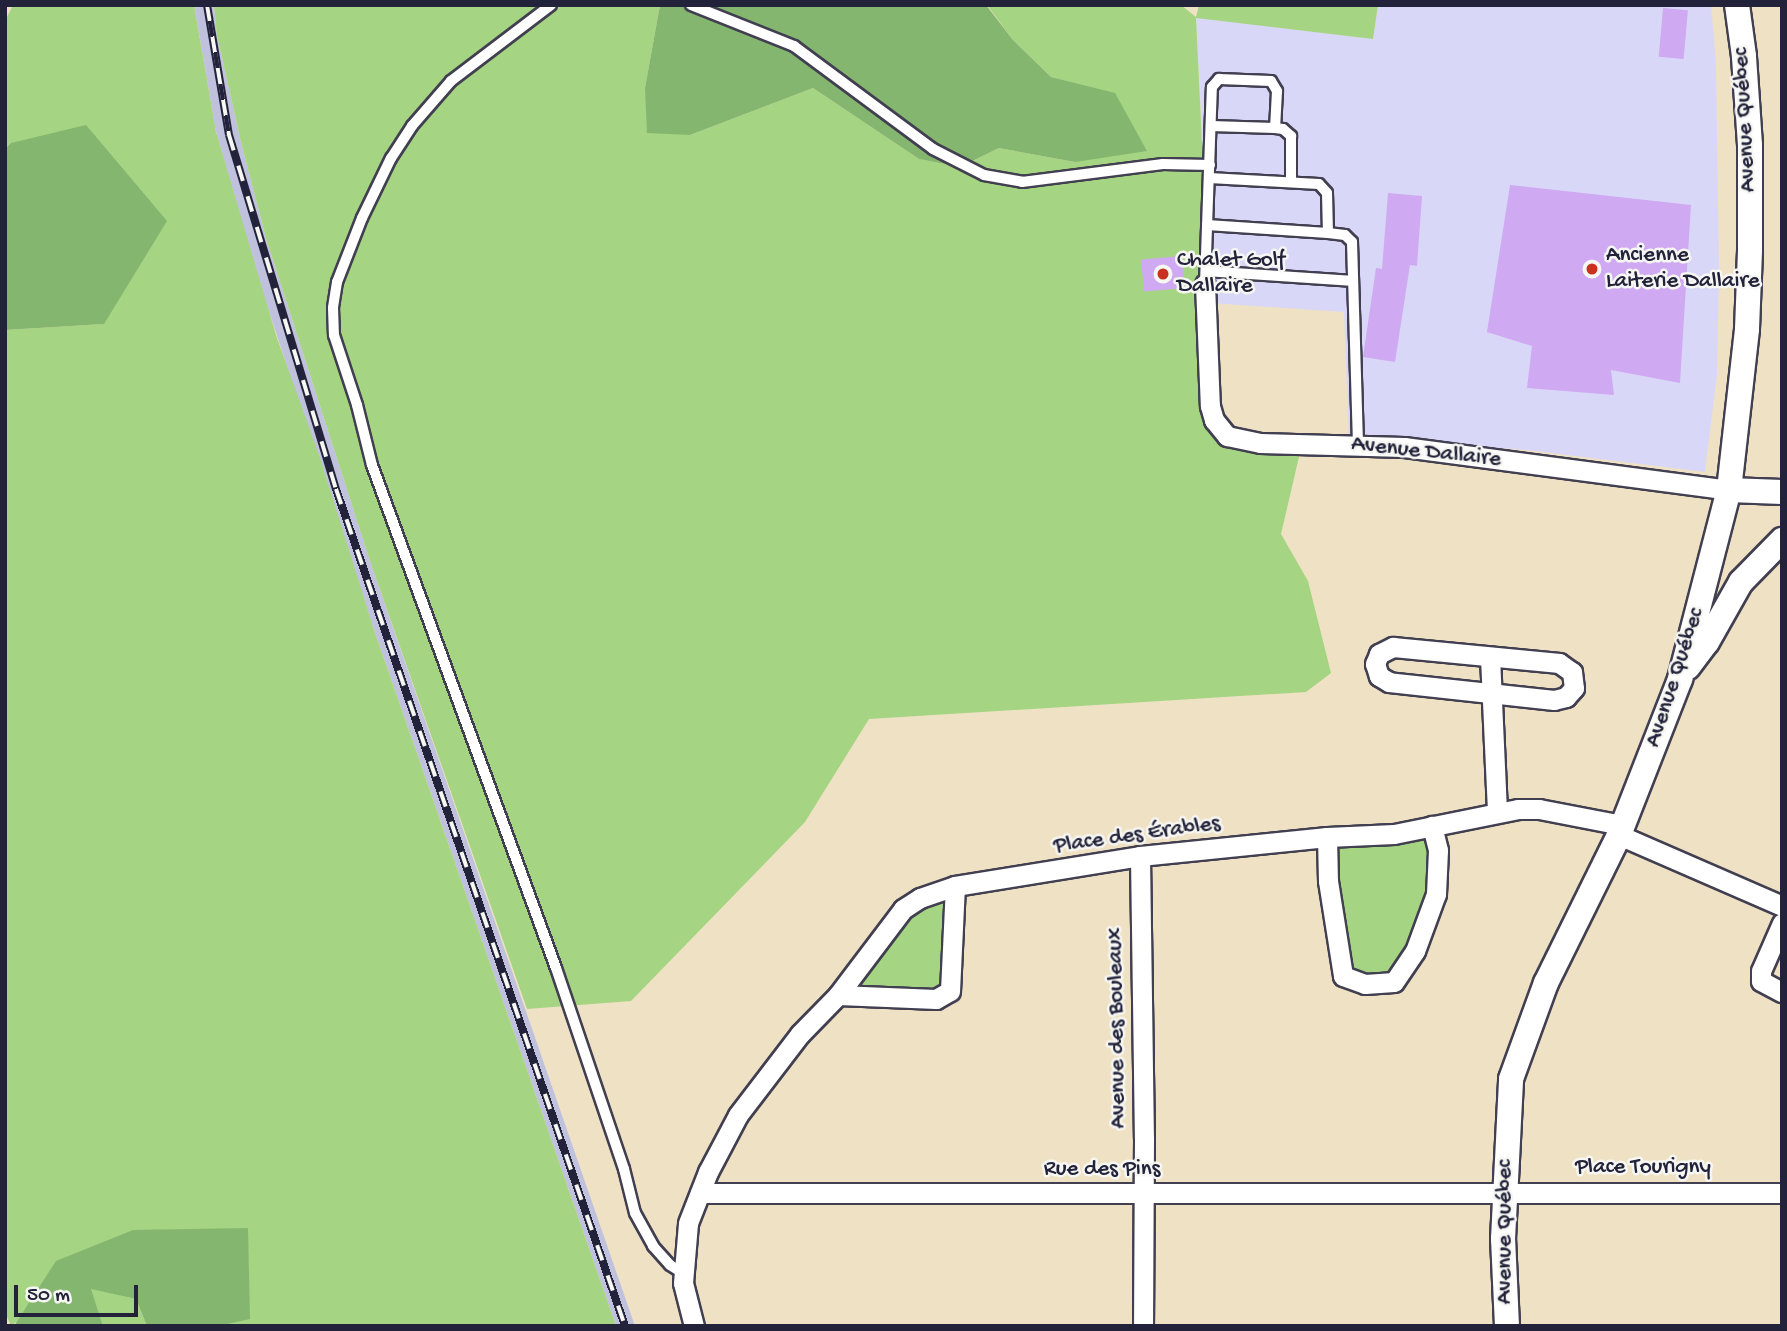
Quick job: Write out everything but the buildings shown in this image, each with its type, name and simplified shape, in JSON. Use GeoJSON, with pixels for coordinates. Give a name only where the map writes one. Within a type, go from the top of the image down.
{"type":"FeatureCollection","features":[{"type":"Feature","properties":{"kind":"street","name":"Avenue Québec"},"geometry":{"type":"LineString","coordinates":[[1507,1326],[1504,1195],[1511,1079],[1546,983],[1620,830],[1679,679],[1729,490],[1747,329],[1750,250],[1750,145],[1737,5]]}},
{"type":"Feature","properties":{"kind":"street","name":"Avenue Dallaire"},"geometry":{"type":"LineString","coordinates":[[1205,278],[1210,406],[1219,427],[1227,436],[1250,442],[1404,447],[1729,490],[1782,492]]}},
{"type":"Feature","properties":{"kind":"street"},"geometry":{"type":"LineString","coordinates":[[1679,679],[1707,642],[1741,582],[1782,540]]}},
{"type":"Feature","properties":{"kind":"street"},"geometry":{"type":"LineString","coordinates":[[1393,647],[1490,657],[1559,663],[1572,672],[1575,682],[1570,693],[1560,699],[1491,695],[1389,682],[1379,676],[1375,664],[1379,654],[1393,647]]}},
{"type":"Feature","properties":{"kind":"street"},"geometry":{"type":"LineString","coordinates":[[1490,657],[1497,811]]}},
{"type":"Feature","properties":{"kind":"street","name":"Place des Érables"},"geometry":{"type":"LineString","coordinates":[[694,1326],[682,1283],[688,1223],[738,1115],[800,1034],[838,995],[904,909],[934,891],[1140,856],[1326,837],[1394,834],[1497,811],[1539,809],[1620,830]]}},
{"type":"Feature","properties":{"kind":"street"},"geometry":{"type":"LineString","coordinates":[[1326,837],[1328,881],[1343,976],[1365,984],[1394,982],[1415,951],[1436,894],[1438,850],[1432,826]]}},
{"type":"Feature","properties":{"kind":"street"},"geometry":{"type":"LineString","coordinates":[[1620,830],[1782,906]]}},
{"type":"Feature","properties":{"kind":"street","name":"Avenue des Bouleaux"},"geometry":{"type":"LineString","coordinates":[[1140,856],[1143,1326]]}},
{"type":"Feature","properties":{"kind":"street"},"geometry":{"type":"LineString","coordinates":[[838,995],[936,999],[950,991],[955,886]]}},
{"type":"Feature","properties":{"kind":"street"},"geometry":{"type":"LineString","coordinates":[[1782,923],[1761,971],[1761,982],[1782,992]]}},
{"type":"Feature","properties":{"kind":"street","name":"Place Tourigny"},"geometry":{"type":"LineString","coordinates":[[1504,1195],[1582,1192],[1782,1194]]}},
{"type":"Feature","properties":{"kind":"street","name":"Rue des Pins"},"geometry":{"type":"LineString","coordinates":[[701,1193],[1504,1195]]}},
{"type":"Feature","properties":{"kind":"lane"},"geometry":{"type":"LineString","coordinates":[[551,5],[451,81],[405,137],[362,218],[337,282],[333,308],[334,335],[357,405],[372,465],[556,968],[624,1169],[635,1213],[653,1246],[670,1265],[683,1273]]}},
{"type":"Feature","properties":{"kind":"lane"},"geometry":{"type":"LineString","coordinates":[[691,5],[794,46],[933,149],[985,175],[1022,181],[1163,164],[1210,165]]}},
{"type":"Feature","properties":{"kind":"lane"},"geometry":{"type":"LineString","coordinates":[[1275,128],[1278,91],[1271,81],[1219,79],[1212,87],[1205,278],[1353,281]]}},
{"type":"Feature","properties":{"kind":"lane"},"geometry":{"type":"LineString","coordinates":[[1211,126],[1283,129],[1291,136],[1291,182]]}},
{"type":"Feature","properties":{"kind":"lane"},"geometry":{"type":"LineString","coordinates":[[1209,178],[1319,184],[1327,193],[1328,233]]}},
{"type":"Feature","properties":{"kind":"lane"},"geometry":{"type":"LineString","coordinates":[[1207,225],[1328,233],[1345,235],[1352,242],[1358,445]]}},
{"type":"Feature","properties":{"kind":"shaded area"},"geometry":{"type":"Polygon","coordinates":[[[194,5],[214,5],[217,35],[266,238],[371,564],[635,1326],[616,1326],[374,630],[256,272],[216,132],[194,5]]]}},
{"type":"Feature","properties":{"kind":"shaded area"},"geometry":{"type":"Polygon","coordinates":[[[1378,5],[1711,5],[1716,63],[1719,271],[1717,375],[1705,472],[1526,450],[1349,437],[1344,312],[1211,303],[1196,17],[1373,39],[1378,5]]]}},
{"type":"Feature","properties":{"kind":"green space"},"geometry":{"type":"Polygon","coordinates":[[[13,5],[194,5],[216,132],[276,335],[320,458],[374,630],[616,1326],[218,1326],[250,1318],[133,1230],[11,1326],[5,1312],[5,330],[104,324],[11,143],[5,149],[5,21],[13,5]]]}},
{"type":"Feature","properties":{"kind":"green space"},"geometry":{"type":"Polygon","coordinates":[[[214,5],[660,5],[645,88],[690,135],[813,88],[919,159],[960,167],[999,148],[1075,162],[1115,94],[1051,77],[1013,40],[987,5],[1181,5],[1196,17],[1199,5],[1378,5],[1373,39],[1196,18],[1214,390],[1221,418],[1235,429],[1302,444],[1281,534],[1308,581],[1331,673],[1306,692],[869,719],[805,822],[631,1001],[527,1009],[371,564],[266,238],[217,35],[214,5]]]}},
{"type":"Feature","properties":{"kind":"green space"},"geometry":{"type":"Polygon","coordinates":[[[660,5],[986,5],[1013,40],[1051,77],[1115,93],[1147,151],[1075,162],[999,148],[960,167],[919,159],[813,88],[690,135],[647,133],[645,88],[660,5]]]}},
{"type":"Feature","properties":{"kind":"green space"},"geometry":{"type":"Polygon","coordinates":[[[86,125],[167,221],[104,324],[5,330],[5,149],[11,143],[86,125]]]}},
{"type":"Feature","properties":{"kind":"green space"},"geometry":{"type":"Polygon","coordinates":[[[1432,826],[1436,894],[1394,982],[1343,976],[1327,837],[1432,826]]]}},
{"type":"Feature","properties":{"kind":"green space"},"geometry":{"type":"Polygon","coordinates":[[[955,886],[950,991],[838,995],[903,909],[955,886]]]}},
{"type":"Feature","properties":{"kind":"green space"},"geometry":{"type":"Polygon","coordinates":[[[248,1228],[250,1319],[218,1326],[147,1326],[136,1299],[91,1289],[103,1326],[14,1326],[56,1261],[133,1230],[248,1228]]]}},
{"type":"Feature","properties":{"kind":"green space"},"geometry":{"type":"Polygon","coordinates":[[[90,1288],[136,1299],[147,1326],[103,1326],[90,1288]]]}},
{"type":"Feature","properties":{"kind":"railway"},"geometry":{"type":"LineString","coordinates":[[207,5],[229,135],[336,489],[625,1326]]}},
{"type":"Feature","properties":{"kind":"place","name":"Ancienne Laiterie Dallaire"},"geometry":{"type":"Point","coordinates":[1592,269]}},
{"type":"Feature","properties":{"kind":"place","name":"Chalet Golf Dallaire"},"geometry":{"type":"Point","coordinates":[1163,274]}}]}
